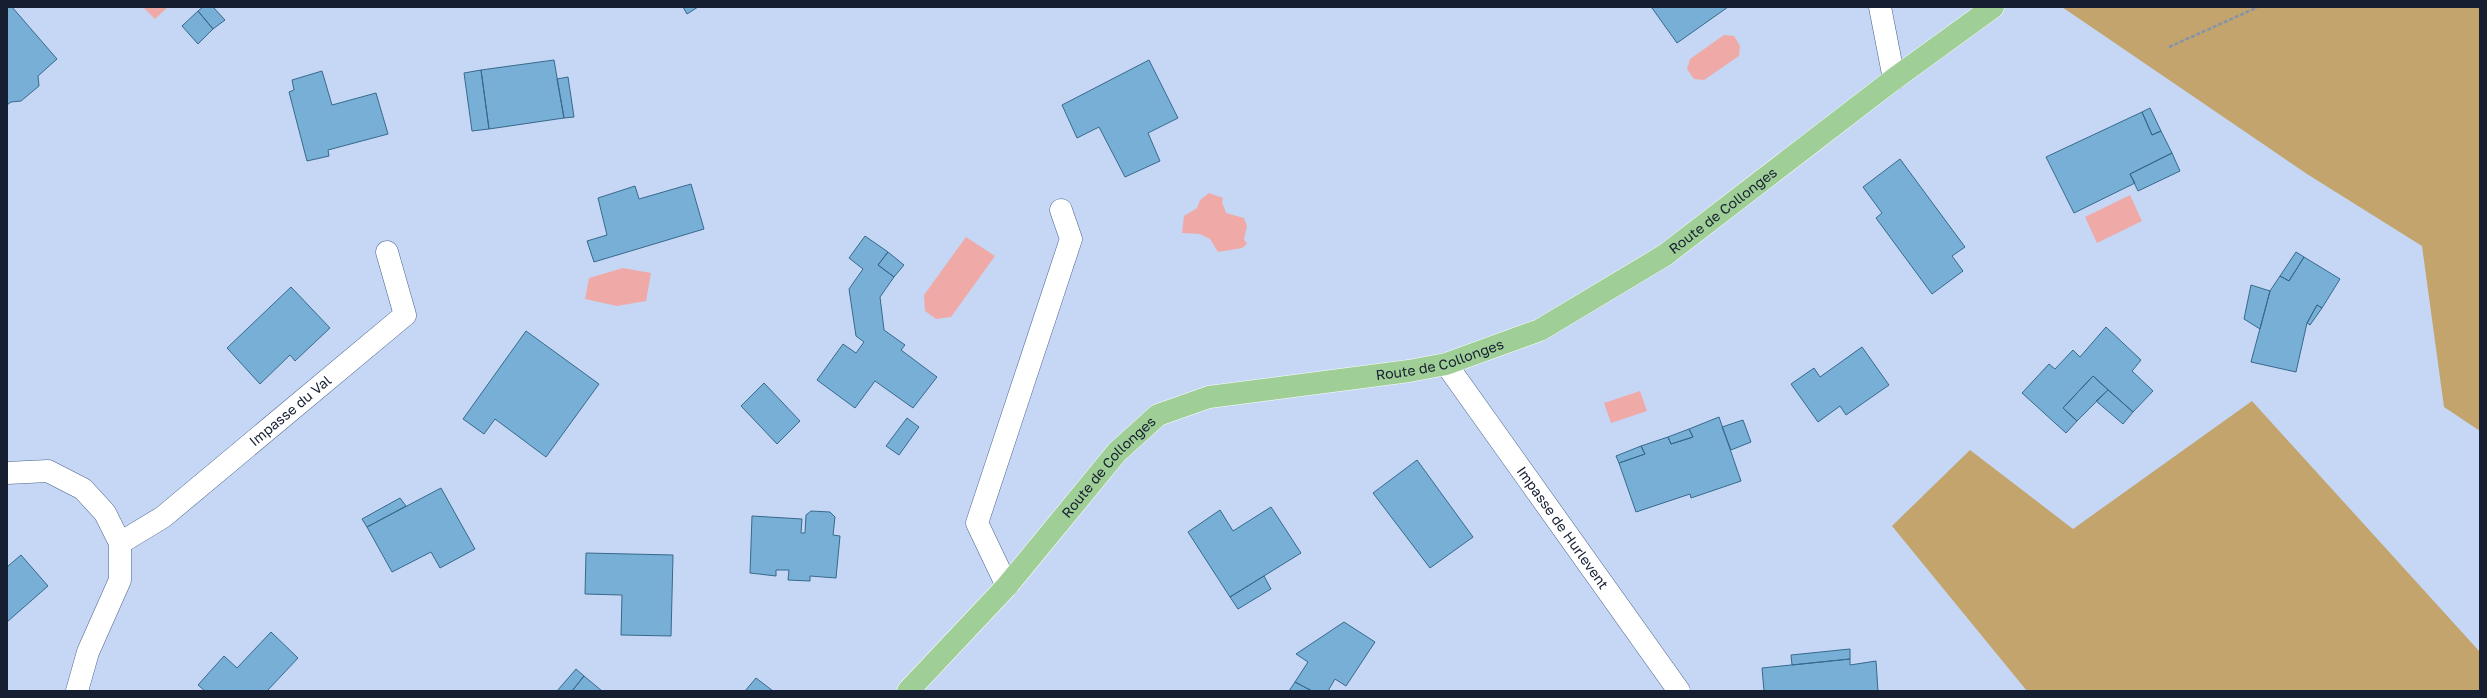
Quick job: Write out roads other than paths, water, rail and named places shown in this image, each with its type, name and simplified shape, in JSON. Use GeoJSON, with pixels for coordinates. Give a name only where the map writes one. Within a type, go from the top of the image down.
{"type":"FeatureCollection","features":[{"type":"Feature","properties":{"kind":"main road","name":"Route de Collonges"},"geometry":{"type":"LineString","coordinates":[[908,691],[1007,586],[1117,452],[1158,415],[1209,397],[1410,371],[1446,364],[1540,330],[1665,255],[1894,79],[1993,7]]}},
{"type":"Feature","properties":{"kind":"street"},"geometry":{"type":"LineString","coordinates":[[1880,7],[1894,79]]}},
{"type":"Feature","properties":{"kind":"street"},"geometry":{"type":"LineString","coordinates":[[1007,586],[977,523],[1071,239],[1061,210]]}},
{"type":"Feature","properties":{"kind":"street","name":"Impasse du Val"},"geometry":{"type":"LineString","coordinates":[[120,543],[163,517],[405,315],[387,252]]}},
{"type":"Feature","properties":{"kind":"street","name":"Impasse de Hurlevent"},"geometry":{"type":"LineString","coordinates":[[1446,364],[1680,691]]}},
{"type":"Feature","properties":{"kind":"street"},"geometry":{"type":"LineString","coordinates":[[7,473],[48,471],[83,489],[105,514],[120,543],[120,580],[88,652],[77,691]]}}]}
